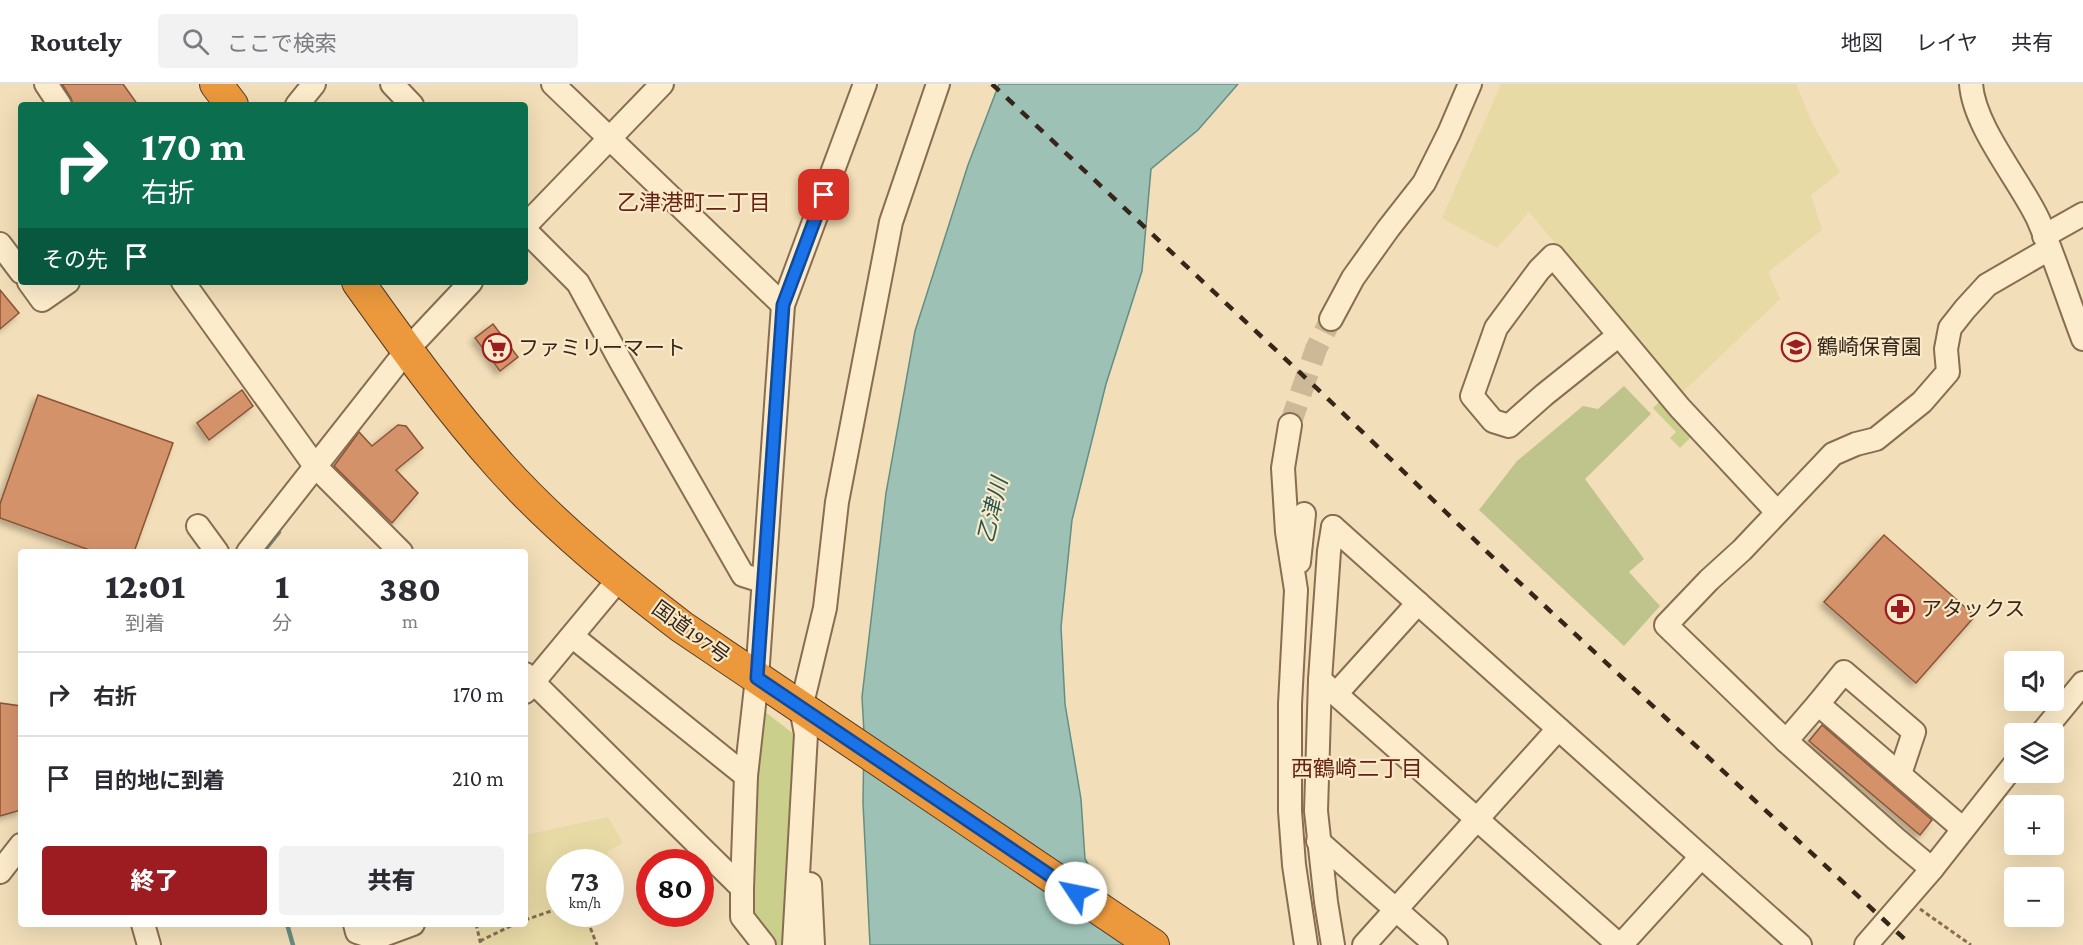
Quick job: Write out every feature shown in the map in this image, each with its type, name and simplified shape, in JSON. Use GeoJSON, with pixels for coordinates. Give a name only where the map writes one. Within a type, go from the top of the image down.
{"type":"FeatureCollection","features":[{"type":"Feature","properties":{"kind":"highway"},"geometry":{"type":"LineString","coordinates":[[216,84],[230,102]]}},
{"type":"Feature","properties":{"kind":"highway","name":"国道197号"},"geometry":{"type":"LineString","coordinates":[[360,285],[453,410],[501,467],[562,528],[619,579],[682,627],[1153,945]]}},
{"type":"Feature","properties":{"kind":"street"},"geometry":{"type":"LineString","coordinates":[[46,84],[58,102]]}},
{"type":"Feature","properties":{"kind":"street"},"geometry":{"type":"LineString","coordinates":[[299,102],[314,84]]}},
{"type":"Feature","properties":{"kind":"street"},"geometry":{"type":"LineString","coordinates":[[392,84],[409,102]]}},
{"type":"Feature","properties":{"kind":"street"},"geometry":{"type":"LineString","coordinates":[[553,84],[783,305]]}},
{"type":"Feature","properties":{"kind":"street"},"geometry":{"type":"LineString","coordinates":[[528,225],[662,84]]}},
{"type":"Feature","properties":{"kind":"street"},"geometry":{"type":"LineString","coordinates":[[764,945],[742,917],[742,888],[746,776],[757,678],[783,305],[865,84]]}},
{"type":"Feature","properties":{"kind":"street"},"geometry":{"type":"LineString","coordinates":[[794,945],[806,734],[814,717],[837,502],[891,222],[938,84]]}},
{"type":"Feature","properties":{"kind":"street"},"geometry":{"type":"LineString","coordinates":[[1331,319],[1353,278],[1424,183],[1470,84]]}},
{"type":"Feature","properties":{"kind":"street"},"geometry":{"type":"LineString","coordinates":[[1971,84],[1971,92],[1984,127],[2037,218],[2083,339]]}},
{"type":"Feature","properties":{"kind":"street"},"geometry":{"type":"LineString","coordinates":[[1932,869],[1786,741],[1666,625],[1708,580],[1742,550],[1833,454],[1856,444],[1876,439],[1922,402],[1948,372],[1947,349],[1950,328],[1965,309],[1987,285],[2047,243],[2083,214]]}},
{"type":"Feature","properties":{"kind":"street"},"geometry":{"type":"LineString","coordinates":[[528,231],[578,283],[743,575],[762,581]]}},
{"type":"Feature","properties":{"kind":"street"},"geometry":{"type":"LineString","coordinates":[[0,244],[18,268]]}},
{"type":"Feature","properties":{"kind":"street"},"geometry":{"type":"LineString","coordinates":[[1619,335],[1509,426],[1493,421],[1472,396],[1496,328],[1539,270],[1553,256],[1680,408],[1777,512]]}},
{"type":"Feature","properties":{"kind":"street"},"geometry":{"type":"LineString","coordinates":[[31,285],[42,300],[64,285]]}},
{"type":"Feature","properties":{"kind":"street"},"geometry":{"type":"LineString","coordinates":[[185,285],[315,466],[398,549]]}},
{"type":"Feature","properties":{"kind":"street"},"geometry":{"type":"LineString","coordinates":[[250,549],[407,350],[468,285]]}},
{"type":"Feature","properties":{"kind":"street"},"geometry":{"type":"LineString","coordinates":[[1290,425],[1283,468],[1283,500],[1296,590]]}},
{"type":"Feature","properties":{"kind":"street"},"geometry":{"type":"LineString","coordinates":[[1304,514],[1296,590],[1290,704],[1290,811],[1294,865],[1306,945]]}},
{"type":"Feature","properties":{"kind":"street"},"geometry":{"type":"LineString","coordinates":[[198,526],[215,549]]}},
{"type":"Feature","properties":{"kind":"street"},"geometry":{"type":"LineString","coordinates":[[1333,945],[1316,811],[1328,687],[1329,551],[1333,527],[1800,945]]}},
{"type":"Feature","properties":{"kind":"street"},"geometry":{"type":"LineString","coordinates":[[619,579],[572,636],[528,683],[742,888]]}},
{"type":"Feature","properties":{"kind":"street"},"geometry":{"type":"LineString","coordinates":[[1328,687],[1418,603]]}},
{"type":"Feature","properties":{"kind":"street"},"geometry":{"type":"LineString","coordinates":[[572,636],[746,776]]}},
{"type":"Feature","properties":{"kind":"street"},"geometry":{"type":"LineString","coordinates":[[1786,741],[1844,672],[1914,732],[1900,774]]}},
{"type":"Feature","properties":{"kind":"street"},"geometry":{"type":"LineString","coordinates":[[2050,723],[2083,683]]}},
{"type":"Feature","properties":{"kind":"street"},"geometry":{"type":"LineString","coordinates":[[1328,687],[1620,945],[1701,857]]}},
{"type":"Feature","properties":{"kind":"street"},"geometry":{"type":"LineString","coordinates":[[1818,704],[1963,829]]}},
{"type":"Feature","properties":{"kind":"street"},"geometry":{"type":"LineString","coordinates":[[1364,945],[1558,729]]}},
{"type":"Feature","properties":{"kind":"street"},"geometry":{"type":"LineString","coordinates":[[1866,945],[1932,869],[2004,778]]}},
{"type":"Feature","properties":{"kind":"street"},"geometry":{"type":"LineString","coordinates":[[803,804],[810,835],[813,945]]}},
{"type":"Feature","properties":{"kind":"street"},"geometry":{"type":"LineString","coordinates":[[1318,841],[1436,945]]}},
{"type":"Feature","properties":{"kind":"street"},"geometry":{"type":"LineString","coordinates":[[1,868],[18,848]]}},
{"type":"Feature","properties":{"kind":"street"},"geometry":{"type":"LineString","coordinates":[[144,927],[149,945]]}},
{"type":"Feature","properties":{"kind":"street"},"geometry":{"type":"LineString","coordinates":[[356,927],[357,932],[376,942],[408,927]]}},
{"type":"Feature","properties":{"kind":"path"},"geometry":{"type":"LineString","coordinates":[[1919,908],[1971,945]]}},
{"type":"Feature","properties":{"kind":"path"},"geometry":{"type":"LineString","coordinates":[[528,919],[546,913]]}},
{"type":"Feature","properties":{"kind":"path"},"geometry":{"type":"LineString","coordinates":[[477,927],[481,943],[510,927]]}},
{"type":"Feature","properties":{"kind":"path"},"geometry":{"type":"LineString","coordinates":[[590,927],[597,945]]}},
{"type":"Feature","properties":{"kind":"shaded area"},"geometry":{"type":"Polygon","coordinates":[[[1501,84],[1796,84],[1813,125],[1840,172],[1811,195],[1822,230],[1768,272],[1780,299],[1682,393],[1529,212],[1497,248],[1442,218],[1501,84]]]}},
{"type":"Feature","properties":{"kind":"shaded area"},"geometry":{"type":"Polygon","coordinates":[[[608,817],[623,843],[612,849],[546,849],[546,927],[590,927],[599,945],[481,945],[477,927],[528,927],[528,834],[608,817]]]}},
{"type":"Feature","properties":{"kind":"green space"},"geometry":{"type":"Polygon","coordinates":[[[1624,386],[1651,414],[1585,479],[1644,559],[1629,572],[1660,606],[1624,646],[1479,510],[1517,461],[1583,406],[1598,409],[1624,386]]]}},
{"type":"Feature","properties":{"kind":"green space"},"geometry":{"type":"Polygon","coordinates":[[[1662,399],[1695,433],[1680,448],[1670,438],[1676,432],[1653,408],[1662,399]]]}},
{"type":"Feature","properties":{"kind":"green space"},"geometry":{"type":"Polygon","coordinates":[[[756,705],[795,735],[786,945],[769,945],[745,916],[756,705]]]}},
{"type":"Feature","properties":{"kind":"water","name":"乙津川"},"geometry":{"type":"Polygon","coordinates":[[[999,84],[1238,84],[1198,130],[1151,169],[1142,271],[1106,384],[1072,520],[1061,627],[1065,704],[1081,799],[1085,859],[1138,945],[870,945],[863,803],[862,697],[886,493],[915,331],[968,165],[999,84]]]}},
{"type":"Feature","properties":{"kind":"building"},"geometry":{"type":"Polygon","coordinates":[[[62,84],[123,84],[136,102],[72,102],[62,84]]]}},
{"type":"Feature","properties":{"kind":"building"},"geometry":{"type":"Polygon","coordinates":[[[0,290],[19,313],[0,329],[0,290]]]}},
{"type":"Feature","properties":{"kind":"building","name":"ファミリーマート"},"geometry":{"type":"Polygon","coordinates":[[[493,324],[518,357],[500,371],[475,338],[493,324]]]}},
{"type":"Feature","properties":{"kind":"building"},"geometry":{"type":"Polygon","coordinates":[[[242,390],[253,406],[209,440],[197,423],[242,390]]]}},
{"type":"Feature","properties":{"kind":"building"},"geometry":{"type":"Polygon","coordinates":[[[38,395],[173,443],[135,549],[87,549],[0,518],[0,504],[38,395]]]}},
{"type":"Feature","properties":{"kind":"building"},"geometry":{"type":"Polygon","coordinates":[[[398,425],[406,426],[423,448],[396,470],[418,493],[392,523],[334,466],[359,432],[372,446],[398,425]]]}},
{"type":"Feature","properties":{"kind":"building","name":"アタックス"},"geometry":{"type":"Polygon","coordinates":[[[1884,535],[1975,616],[1916,683],[1824,602],[1884,535]]]}},
{"type":"Feature","properties":{"kind":"building"},"geometry":{"type":"Polygon","coordinates":[[[0,703],[18,706],[18,811],[0,816],[0,703]]]}},
{"type":"Feature","properties":{"kind":"building"},"geometry":{"type":"Polygon","coordinates":[[[1822,725],[1932,820],[1920,835],[1809,741],[1822,725]]]}},
{"type":"Feature","properties":{"kind":"waterway"},"geometry":{"type":"LineString","coordinates":[[265,549],[279,532]]}},
{"type":"Feature","properties":{"kind":"waterway"},"geometry":{"type":"LineString","coordinates":[[288,927],[293,945]]}},
{"type":"Feature","properties":{"kind":"tunnel"},"geometry":{"type":"LineString","coordinates":[[1290,425],[1316,349],[1331,319]]}},
{"type":"Feature","properties":{"kind":"railway"},"geometry":{"type":"LineString","coordinates":[[992,84],[1326,397],[1507,571],[1911,945]]}},
{"type":"Feature","properties":{"kind":"place","name":"鶴崎保育園"},"geometry":{"type":"Point","coordinates":[1796,347]}},
{"type":"Feature","properties":{"kind":"place","name":"ファミリーマート"},"geometry":{"type":"Point","coordinates":[497,348]}},
{"type":"Feature","properties":{"kind":"place","name":"アタックス"},"geometry":{"type":"Point","coordinates":[1900,609]}},
{"type":"Feature","properties":{"kind":"district","name":"乙津港町二丁目"},"geometry":{"type":"Point","coordinates":[694,202]}},
{"type":"Feature","properties":{"kind":"district","name":"西鶴崎二丁目"},"geometry":{"type":"Point","coordinates":[1357,768]}},
{"type":"Feature","properties":{"kind":"route"},"geometry":{"type":"LineString","coordinates":[[824,195],[783,305],[757,678],[1076,893]]}}]}
